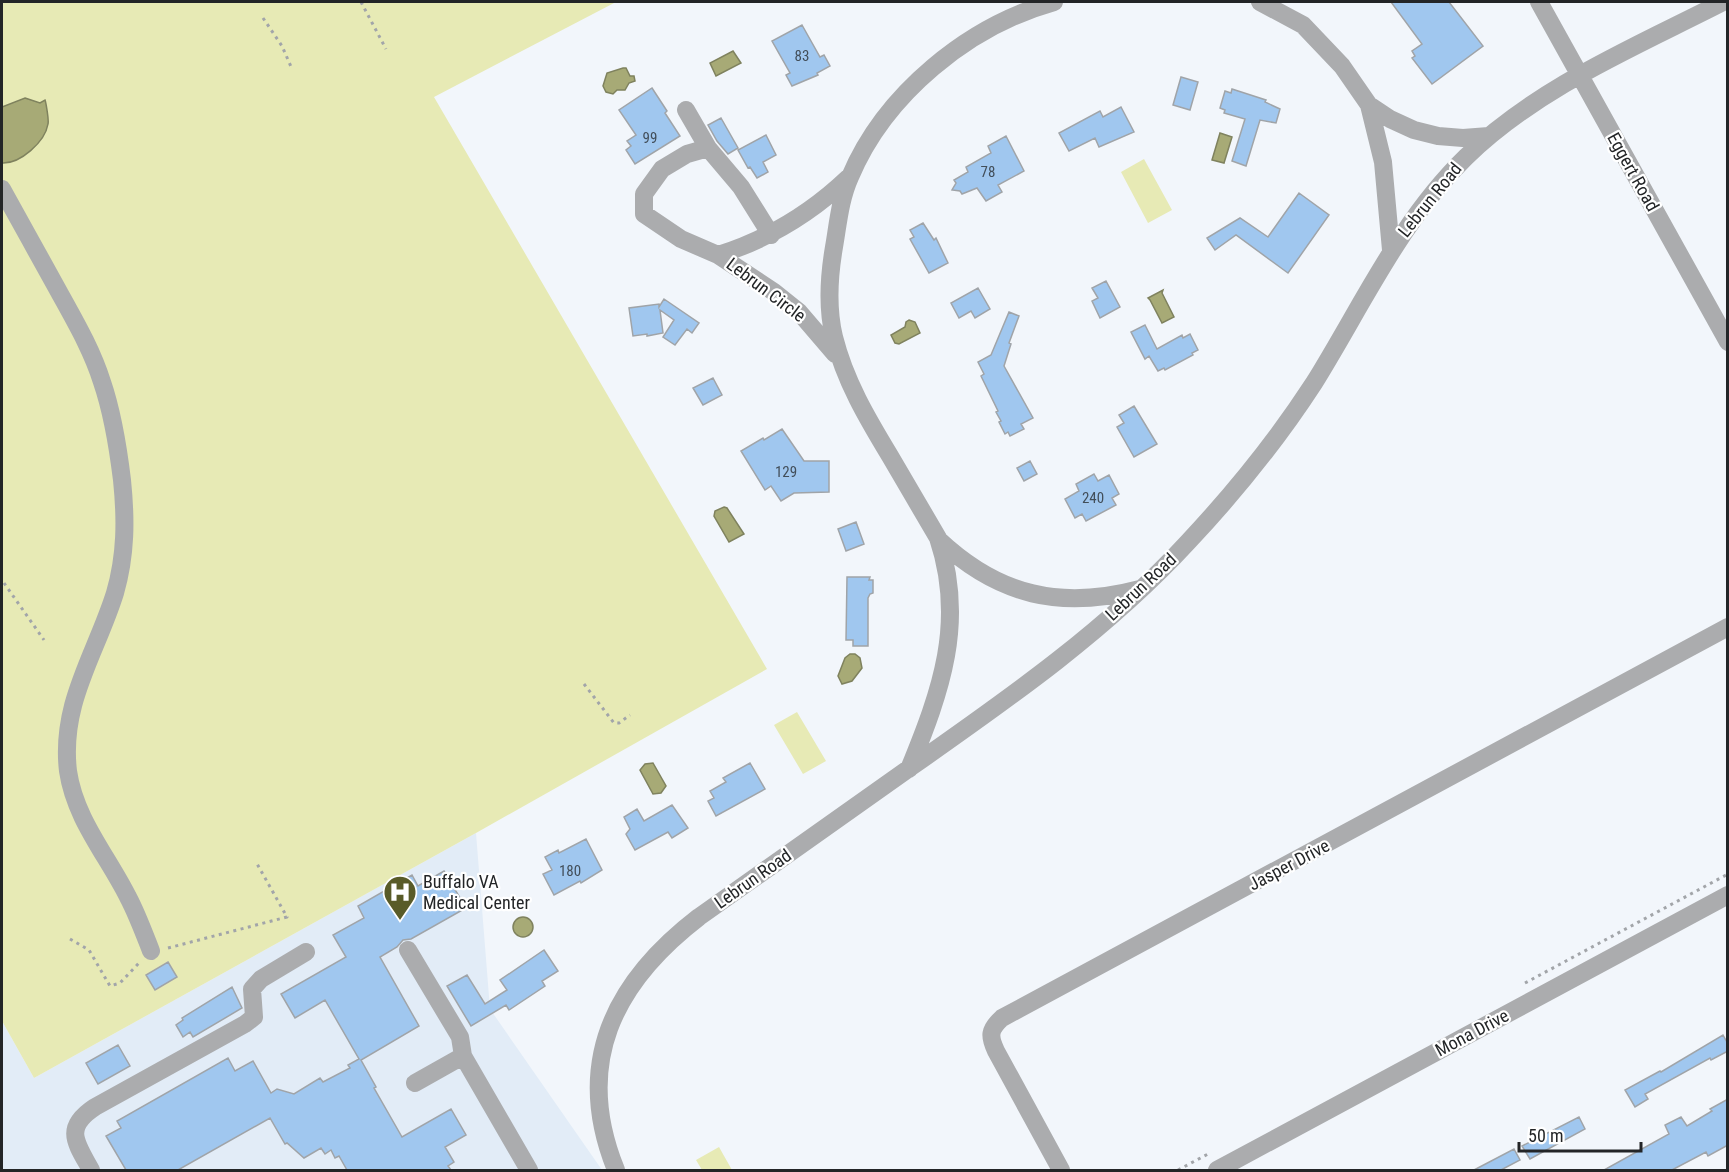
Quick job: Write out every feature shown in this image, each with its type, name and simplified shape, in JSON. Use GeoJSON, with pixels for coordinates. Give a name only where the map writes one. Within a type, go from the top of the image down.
{"type":"FeatureCollection","features":[{"type":"Feature","properties":{"kind":"street","name":"Lebrun Circle"},"geometry":{"type":"LineString","coordinates":[[909,768],[939,691],[948,652],[951,613],[943,555],[938,538],[863,411],[842,363],[833,335],[829,273],[839,212],[850,177],[874,133],[900,100],[933,68],[979,34],[1016,15],[1054,2]]}},
{"type":"Feature","properties":{"kind":"street"},"geometry":{"type":"LineString","coordinates":[[1260,2],[1303,25],[1342,66],[1369,105],[1390,119],[1414,130],[1438,136],[1463,138],[1489,136]]}},
{"type":"Feature","properties":{"kind":"street","name":"Eggert Road"},"geometry":{"type":"LineString","coordinates":[[1539,2],[1728,342]]}},
{"type":"Feature","properties":{"kind":"street","name":"Lebrun Road"},"geometry":{"type":"LineString","coordinates":[[616,1170],[605,1144],[600,1112],[599,1083],[605,1037],[626,991],[647,963],[676,934],[1029,683],[1143,588],[1226,499],[1278,435],[1335,348],[1391,250],[1432,193],[1466,156],[1532,105],[1580,76],[1723,2]]}},
{"type":"Feature","properties":{"kind":"street"},"geometry":{"type":"LineString","coordinates":[[1369,105],[1384,172],[1391,250]]}},
{"type":"Feature","properties":{"kind":"street"},"geometry":{"type":"LineString","coordinates":[[686,110],[708,148],[741,187],[771,235]]}},
{"type":"Feature","properties":{"kind":"street"},"geometry":{"type":"LineString","coordinates":[[708,148],[687,154],[663,169],[644,194],[644,214],[681,239],[718,255]]}},
{"type":"Feature","properties":{"kind":"street","name":"Lebrun Circle"},"geometry":{"type":"LineString","coordinates":[[718,255],[771,235],[806,214],[850,177]]}},
{"type":"Feature","properties":{"kind":"street"},"geometry":{"type":"LineString","coordinates":[[2,189],[91,352],[110,410],[118,445],[126,524],[121,567],[105,620],[77,688],[66,742],[71,788],[77,806],[129,898],[151,951]]}},
{"type":"Feature","properties":{"kind":"street","name":"Lebrun Circle"},"geometry":{"type":"LineString","coordinates":[[718,255],[744,270],[799,312],[842,363]]}},
{"type":"Feature","properties":{"kind":"street","name":"Lebrun Circle"},"geometry":{"type":"LineString","coordinates":[[938,538],[960,559],[989,578],[1012,588],[1042,596],[1081,599],[1118,595],[1143,588]]}},
{"type":"Feature","properties":{"kind":"street","name":"Jasper Drive"},"geometry":{"type":"LineString","coordinates":[[1061,1170],[991,1042],[994,1026],[1002,1018],[1728,627]]}},
{"type":"Feature","properties":{"kind":"street","name":"Mona Drive"},"geometry":{"type":"LineString","coordinates":[[1217,1170],[1728,896]]}},
{"type":"Feature","properties":{"kind":"street"},"geometry":{"type":"LineString","coordinates":[[408,950],[460,1038],[463,1056],[529,1170]]}},
{"type":"Feature","properties":{"kind":"street"},"geometry":{"type":"LineString","coordinates":[[91,1170],[74,1138],[80,1119],[95,1107],[245,1024],[254,1017],[252,989],[261,979],[306,952]]}},
{"type":"Feature","properties":{"kind":"street"},"geometry":{"type":"LineString","coordinates":[[415,1083],[463,1056]]}},
{"type":"Feature","properties":{"kind":"path"},"geometry":{"type":"LineString","coordinates":[[361,2],[386,49]]}},
{"type":"Feature","properties":{"kind":"path"},"geometry":{"type":"LineString","coordinates":[[263,18],[282,46],[292,69]]}},
{"type":"Feature","properties":{"kind":"path"},"geometry":{"type":"LineString","coordinates":[[4,583],[44,640]]}},
{"type":"Feature","properties":{"kind":"path"},"geometry":{"type":"LineString","coordinates":[[584,684],[614,723],[619,723],[630,715]]}},
{"type":"Feature","properties":{"kind":"path"},"geometry":{"type":"LineString","coordinates":[[70,939],[89,950],[110,986],[120,983],[151,951],[287,917],[256,862]]}},
{"type":"Feature","properties":{"kind":"shaded area"},"geometry":{"type":"Polygon","coordinates":[[[2,2],[616,2],[434,97],[767,669],[34,1078],[2,1021],[2,2]]]}},
{"type":"Feature","properties":{"kind":"shaded area"},"geometry":{"type":"Polygon","coordinates":[[[733,51],[741,63],[716,76],[710,63],[733,51]]]}},
{"type":"Feature","properties":{"kind":"shaded area"},"geometry":{"type":"Polygon","coordinates":[[[626,68],[630,76],[634,76],[635,81],[629,83],[625,90],[617,90],[613,94],[606,92],[603,86],[607,73],[626,68]]]}},
{"type":"Feature","properties":{"kind":"shaded area"},"geometry":{"type":"Polygon","coordinates":[[[25,98],[40,103],[45,100],[48,122],[46,131],[31,151],[16,160],[2,163],[2,107],[25,98]]]}},
{"type":"Feature","properties":{"kind":"shaded area"},"geometry":{"type":"Polygon","coordinates":[[[1220,133],[1232,137],[1224,163],[1212,160],[1220,133]]]}},
{"type":"Feature","properties":{"kind":"shaded area"},"geometry":{"type":"Polygon","coordinates":[[[1144,159],[1172,210],[1148,223],[1121,172],[1144,159]]]}},
{"type":"Feature","properties":{"kind":"shaded area"},"geometry":{"type":"Polygon","coordinates":[[[1163,290],[1162,293],[1174,317],[1162,323],[1148,298],[1163,290]]]}},
{"type":"Feature","properties":{"kind":"shaded area"},"geometry":{"type":"Polygon","coordinates":[[[909,320],[915,322],[920,333],[899,344],[895,343],[891,335],[905,327],[909,320]]]}},
{"type":"Feature","properties":{"kind":"shaded area"},"geometry":{"type":"Polygon","coordinates":[[[727,508],[744,534],[729,542],[714,516],[715,511],[727,508]]]}},
{"type":"Feature","properties":{"kind":"shaded area"},"geometry":{"type":"Polygon","coordinates":[[[850,654],[855,654],[860,658],[862,668],[852,681],[842,684],[838,676],[845,658],[850,654]]]}},
{"type":"Feature","properties":{"kind":"shaded area"},"geometry":{"type":"Polygon","coordinates":[[[797,712],[826,761],[803,774],[774,725],[797,712]]]}},
{"type":"Feature","properties":{"kind":"shaded area"},"geometry":{"type":"Polygon","coordinates":[[[653,763],[666,786],[661,793],[653,794],[640,770],[645,764],[653,763]]]}},
{"type":"Feature","properties":{"kind":"shaded area","name":"Buffalo VA Medical Center"},"geometry":{"type":"Polygon","coordinates":[[[476,833],[490,1009],[602,1170],[2,1170],[2,1021],[34,1078],[476,833]]]}},
{"type":"Feature","properties":{"kind":"shaded area"},"geometry":{"type":"Polygon","coordinates":[[[523,917],[530,920],[533,927],[530,934],[523,937],[516,934],[513,927],[516,920],[523,917]]]}},
{"type":"Feature","properties":{"kind":"shaded area"},"geometry":{"type":"Polygon","coordinates":[[[719,1147],[732,1170],[702,1170],[696,1160],[719,1147]]]}},
{"type":"Feature","properties":{"kind":"building"},"geometry":{"type":"Polygon","coordinates":[[[1391,2],[1449,2],[1483,46],[1432,84],[1412,58],[1415,56],[1412,51],[1422,44],[1391,2]]]}},
{"type":"Feature","properties":{"kind":"building"},"geometry":{"type":"Polygon","coordinates":[[[802,25],[820,57],[824,55],[830,66],[817,73],[818,75],[792,86],[786,75],[790,73],[772,41],[802,25]]]}},
{"type":"Feature","properties":{"kind":"building"},"geometry":{"type":"Polygon","coordinates":[[[1181,77],[1198,82],[1190,110],[1173,105],[1181,77]]]}},
{"type":"Feature","properties":{"kind":"building"},"geometry":{"type":"Polygon","coordinates":[[[652,88],[680,136],[635,164],[626,150],[631,146],[627,141],[636,135],[619,110],[652,88]]]}},
{"type":"Feature","properties":{"kind":"building"},"geometry":{"type":"Polygon","coordinates":[[[1232,89],[1266,100],[1265,102],[1280,109],[1276,123],[1260,120],[1246,166],[1232,161],[1245,119],[1224,113],[1225,110],[1220,108],[1225,91],[1231,93],[1232,89]]]}},
{"type":"Feature","properties":{"kind":"building"},"geometry":{"type":"Polygon","coordinates":[[[1121,107],[1134,132],[1099,147],[1095,138],[1069,151],[1059,133],[1100,111],[1103,117],[1121,107]]]}},
{"type":"Feature","properties":{"kind":"building"},"geometry":{"type":"Polygon","coordinates":[[[721,118],[738,148],[728,154],[708,125],[721,118]]]}},
{"type":"Feature","properties":{"kind":"building"},"geometry":{"type":"Polygon","coordinates":[[[766,135],[776,155],[763,162],[768,172],[757,178],[750,167],[748,168],[738,150],[766,135]]]}},
{"type":"Feature","properties":{"kind":"building"},"geometry":{"type":"Polygon","coordinates":[[[1006,136],[1024,171],[998,185],[1002,192],[986,201],[977,188],[962,194],[960,191],[952,190],[956,183],[954,180],[968,172],[966,167],[991,153],[988,146],[1006,136]]]}},
{"type":"Feature","properties":{"kind":"building"},"geometry":{"type":"Polygon","coordinates":[[[1299,193],[1329,215],[1288,273],[1236,235],[1215,250],[1207,238],[1240,218],[1268,237],[1299,193]]]}},
{"type":"Feature","properties":{"kind":"building"},"geometry":{"type":"Polygon","coordinates":[[[923,223],[934,240],[936,238],[948,263],[929,273],[910,239],[914,237],[910,230],[923,223]]]}},
{"type":"Feature","properties":{"kind":"building"},"geometry":{"type":"Polygon","coordinates":[[[1106,281],[1120,307],[1100,318],[1092,301],[1098,298],[1092,288],[1106,281]]]}},
{"type":"Feature","properties":{"kind":"building"},"geometry":{"type":"Polygon","coordinates":[[[978,288],[990,309],[975,318],[971,311],[959,318],[951,303],[978,288]]]}},
{"type":"Feature","properties":{"kind":"building"},"geometry":{"type":"Polygon","coordinates":[[[664,299],[699,323],[692,333],[687,329],[675,345],[663,337],[674,320],[660,310],[663,333],[633,336],[629,308],[659,304],[659,307],[664,299]]]}},
{"type":"Feature","properties":{"kind":"building"},"geometry":{"type":"Polygon","coordinates":[[[1009,312],[1019,316],[1009,343],[1011,344],[1004,366],[1033,418],[1021,424],[1024,429],[1010,436],[1008,432],[1005,434],[999,422],[1001,421],[996,412],[998,411],[981,376],[984,374],[978,362],[991,355],[1009,312]]]}},
{"type":"Feature","properties":{"kind":"building"},"geometry":{"type":"Polygon","coordinates":[[[1145,325],[1157,349],[1182,335],[1183,338],[1190,334],[1198,350],[1165,370],[1164,368],[1158,371],[1149,356],[1145,359],[1131,332],[1145,325]]]}},
{"type":"Feature","properties":{"kind":"building"},"geometry":{"type":"Polygon","coordinates":[[[713,378],[722,395],[703,405],[693,388],[713,378]]]}},
{"type":"Feature","properties":{"kind":"building"},"geometry":{"type":"Polygon","coordinates":[[[1134,406],[1157,444],[1134,457],[1117,427],[1124,423],[1119,415],[1134,406]]]}},
{"type":"Feature","properties":{"kind":"building"},"geometry":{"type":"Polygon","coordinates":[[[782,429],[804,461],[829,461],[829,492],[794,493],[781,501],[771,486],[765,490],[741,451],[782,429]]]}},
{"type":"Feature","properties":{"kind":"building"},"geometry":{"type":"Polygon","coordinates":[[[1030,461],[1037,474],[1024,481],[1017,468],[1030,461]]]}},
{"type":"Feature","properties":{"kind":"building"},"geometry":{"type":"Polygon","coordinates":[[[1094,474],[1098,481],[1109,475],[1119,494],[1112,498],[1116,505],[1086,521],[1082,514],[1075,518],[1065,499],[1079,491],[1076,484],[1094,474]]]}},
{"type":"Feature","properties":{"kind":"building"},"geometry":{"type":"Polygon","coordinates":[[[856,522],[864,544],[846,551],[838,529],[856,522]]]}},
{"type":"Feature","properties":{"kind":"building"},"geometry":{"type":"Polygon","coordinates":[[[847,577],[870,577],[869,580],[873,580],[873,593],[868,598],[868,646],[853,646],[853,640],[846,640],[847,577]]]}},
{"type":"Feature","properties":{"kind":"building"},"geometry":{"type":"Polygon","coordinates":[[[750,763],[765,789],[716,816],[708,801],[714,798],[710,791],[726,782],[723,778],[750,763]]]}},
{"type":"Feature","properties":{"kind":"building"},"geometry":{"type":"Polygon","coordinates":[[[672,805],[688,828],[672,838],[668,832],[635,850],[626,834],[630,829],[624,817],[637,809],[644,821],[672,805]]]}},
{"type":"Feature","properties":{"kind":"building"},"geometry":{"type":"Polygon","coordinates":[[[586,839],[602,870],[581,883],[580,881],[554,895],[543,874],[552,870],[545,857],[558,850],[559,853],[586,839]]]}},
{"type":"Feature","properties":{"kind":"building"},"geometry":{"type":"Polygon","coordinates":[[[444,871],[466,908],[411,939],[403,940],[397,947],[380,957],[419,1026],[361,1060],[402,1137],[451,1109],[466,1135],[445,1147],[454,1162],[448,1166],[451,1170],[347,1170],[339,1156],[335,1158],[331,1150],[325,1154],[321,1148],[304,1158],[287,1143],[285,1144],[270,1118],[178,1170],[126,1170],[106,1136],[121,1128],[117,1121],[228,1058],[235,1071],[253,1061],[271,1093],[277,1089],[294,1094],[320,1078],[323,1082],[350,1068],[348,1065],[359,1059],[325,1000],[295,1018],[281,994],[346,957],[333,935],[364,918],[358,906],[412,875],[418,886],[444,871]]]}},
{"type":"Feature","properties":{"kind":"building"},"geometry":{"type":"Polygon","coordinates":[[[544,950],[558,971],[542,981],[545,986],[509,1010],[506,1005],[471,1026],[447,986],[467,975],[485,1004],[507,990],[500,980],[544,950]]]}},
{"type":"Feature","properties":{"kind":"building"},"geometry":{"type":"Polygon","coordinates":[[[168,962],[177,977],[155,990],[146,975],[168,962]]]}},
{"type":"Feature","properties":{"kind":"building"},"geometry":{"type":"Polygon","coordinates":[[[232,987],[242,1008],[193,1037],[190,1032],[183,1037],[176,1025],[183,1020],[182,1018],[232,987]]]}},
{"type":"Feature","properties":{"kind":"building"},"geometry":{"type":"Polygon","coordinates":[[[1723,1035],[1728,1044],[1728,1051],[1711,1060],[1710,1058],[1645,1094],[1648,1099],[1635,1107],[1625,1090],[1661,1072],[1723,1035]]]}},
{"type":"Feature","properties":{"kind":"building"},"geometry":{"type":"Polygon","coordinates":[[[118,1045],[130,1066],[98,1084],[86,1063],[118,1045]]]}},
{"type":"Feature","properties":{"kind":"building"},"geometry":{"type":"Polygon","coordinates":[[[1728,1099],[1728,1145],[1708,1156],[1706,1152],[1672,1170],[1604,1170],[1669,1134],[1665,1125],[1681,1117],[1687,1126],[1728,1099]]]}},
{"type":"Feature","properties":{"kind":"building"},"geometry":{"type":"Polygon","coordinates":[[[1579,1117],[1585,1129],[1530,1159],[1522,1146],[1579,1117]]]}},
{"type":"Feature","properties":{"kind":"building"},"geometry":{"type":"Polygon","coordinates":[[[1514,1149],[1520,1160],[1501,1170],[1474,1170],[1514,1149]]]}},
{"type":"Feature","properties":{"kind":"place","name":"Buffalo VA Medical Center"},"geometry":{"type":"Point","coordinates":[400,921]}}]}
